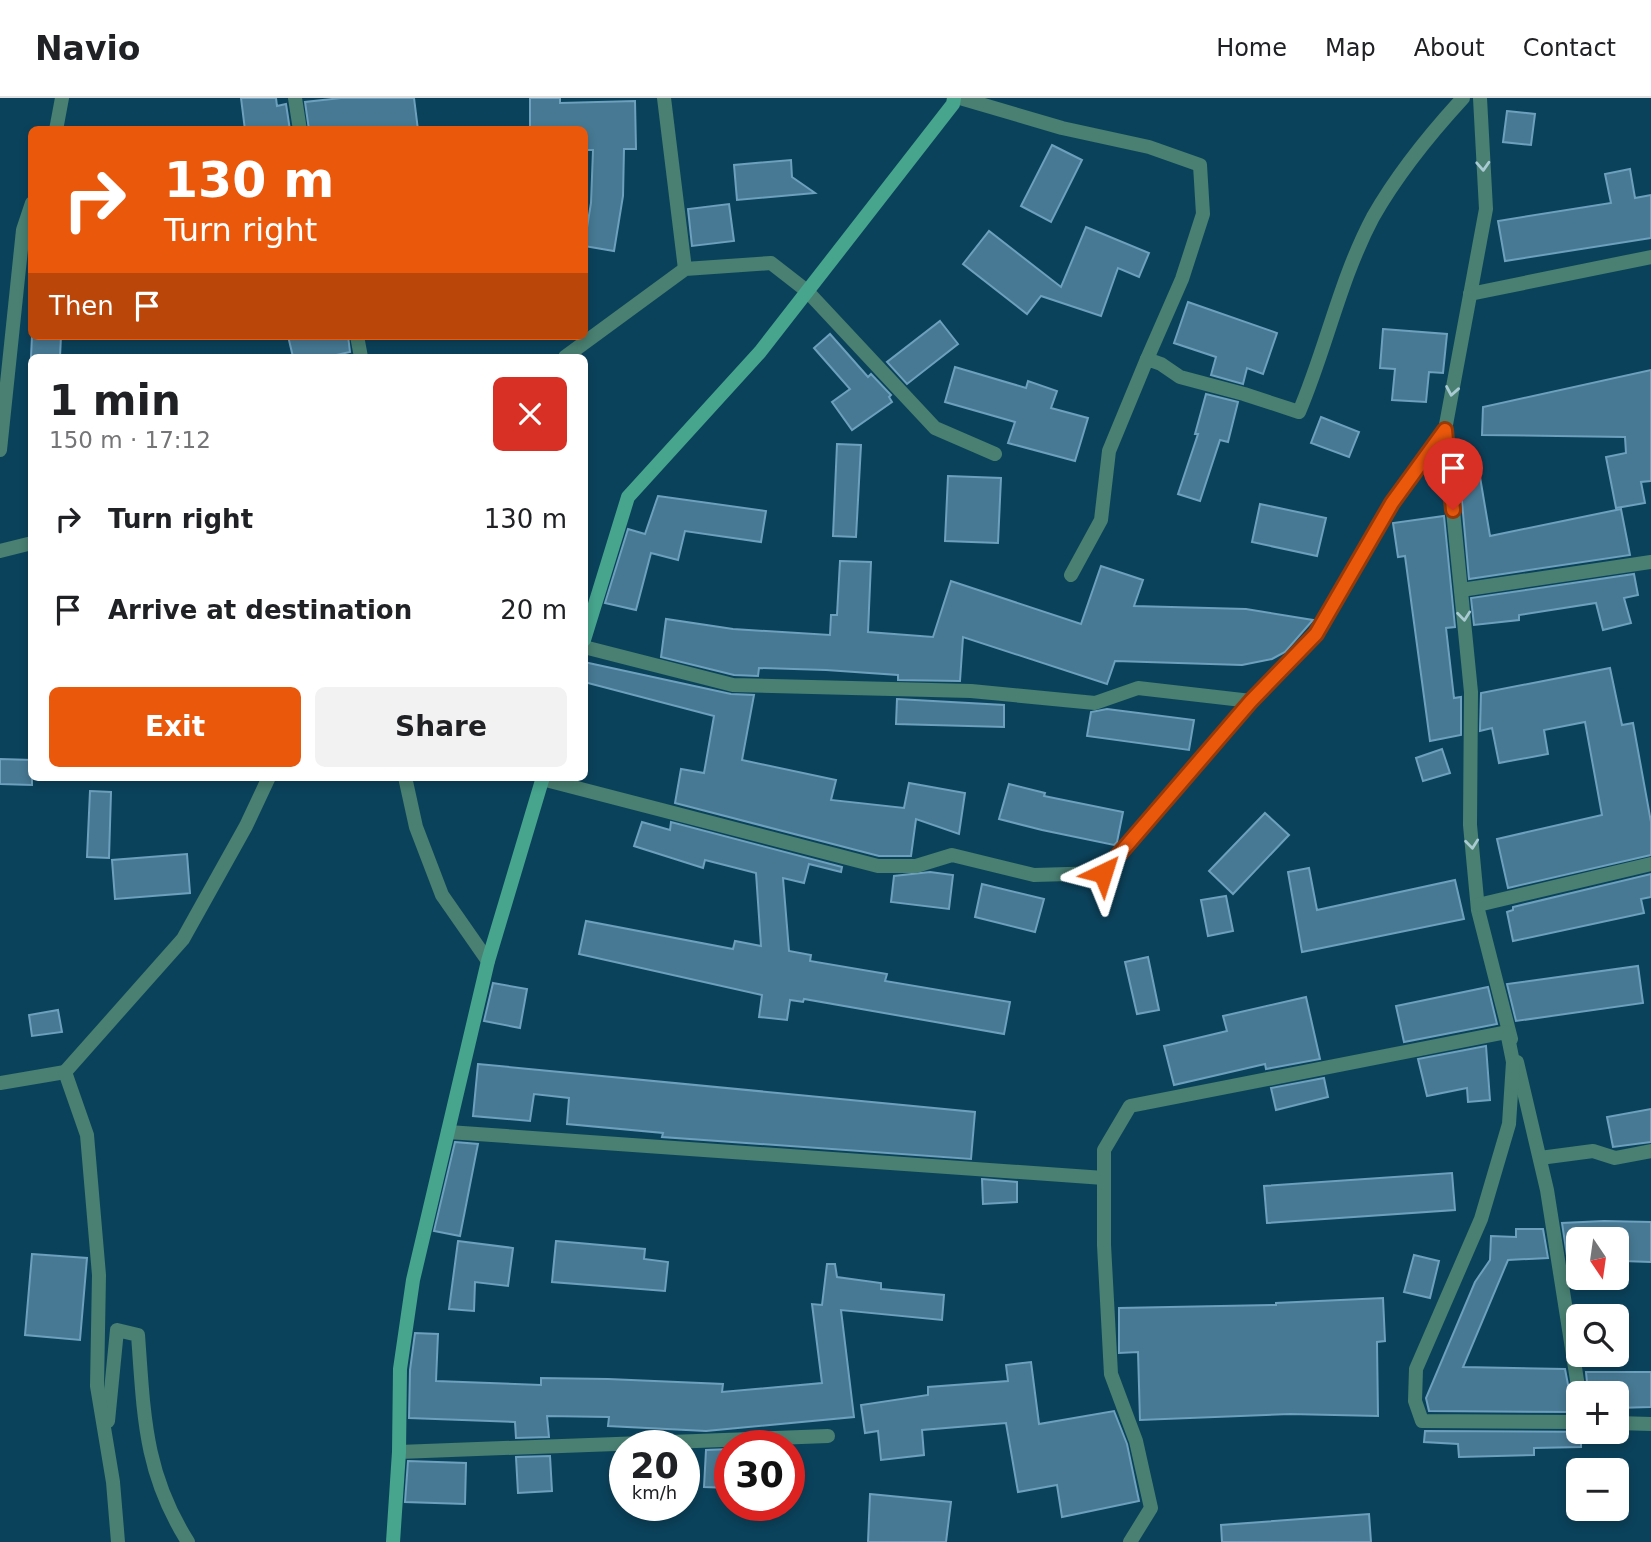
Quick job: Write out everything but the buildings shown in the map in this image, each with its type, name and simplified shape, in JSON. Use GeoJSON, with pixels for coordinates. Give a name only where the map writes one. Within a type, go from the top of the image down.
{"type":"FeatureCollection","features":[{"type":"Feature","properties":{"kind":"street"},"geometry":{"type":"LineString","coordinates":[[58,126],[62,98]]}},
{"type":"Feature","properties":{"kind":"street"},"geometry":{"type":"LineString","coordinates":[[295,98],[299,126]]}},
{"type":"Feature","properties":{"kind":"street"},"geometry":{"type":"LineString","coordinates":[[664,98],[685,269]]}},
{"type":"Feature","properties":{"kind":"street"},"geometry":{"type":"LineString","coordinates":[[588,627],[628,497],[760,352],[953,104],[954,98]]}},
{"type":"Feature","properties":{"kind":"street"},"geometry":{"type":"LineString","coordinates":[[960,98],[1062,128],[1149,147],[1200,165],[1203,214],[1182,279],[1109,451],[1101,520],[1070,575]]}},
{"type":"Feature","properties":{"kind":"street"},"geometry":{"type":"LineString","coordinates":[[1147,359],[1161,364],[1180,377],[1299,412],[1321,361],[1336,305],[1373,218],[1418,147],[1463,98]]}},
{"type":"Feature","properties":{"kind":"street"},"geometry":{"type":"LineString","coordinates":[[1480,98],[1486,209],[1445,430],[1471,692],[1470,825],[1478,905],[1547,1190],[1577,1381]]}},
{"type":"Feature","properties":{"kind":"street"},"geometry":{"type":"LineString","coordinates":[[0,450],[5,347],[23,230],[28,215]]}},
{"type":"Feature","properties":{"kind":"street"},"geometry":{"type":"LineString","coordinates":[[1470,294],[1651,257]]}},
{"type":"Feature","properties":{"kind":"street"},"geometry":{"type":"LineString","coordinates":[[569,354],[685,269],[771,263],[807,291],[935,428],[995,454]]}},
{"type":"Feature","properties":{"kind":"street"},"geometry":{"type":"LineString","coordinates":[[553,781],[878,866],[916,866],[952,855],[1034,875],[1103,873],[1251,701],[1316,634],[1392,503],[1445,430]]}},
{"type":"Feature","properties":{"kind":"street"},"geometry":{"type":"LineString","coordinates":[[0,551],[28,544]]}},
{"type":"Feature","properties":{"kind":"street"},"geometry":{"type":"LineString","coordinates":[[1461,590],[1651,562]]}},
{"type":"Feature","properties":{"kind":"street"},"geometry":{"type":"LineString","coordinates":[[588,648],[733,685],[971,691],[1095,703],[1138,688],[1251,701]]}},
{"type":"Feature","properties":{"kind":"street"},"geometry":{"type":"LineString","coordinates":[[0,1083],[65,1072],[183,939],[246,826],[267,781]]}},
{"type":"Feature","properties":{"kind":"street"},"geometry":{"type":"LineString","coordinates":[[405,781],[416,827],[442,895],[488,961]]}},
{"type":"Feature","properties":{"kind":"street"},"geometry":{"type":"LineString","coordinates":[[393,1542],[399,1452],[400,1369],[413,1280],[488,961],[541,781]]}},
{"type":"Feature","properties":{"kind":"street"},"geometry":{"type":"LineString","coordinates":[[1478,905],[1651,864]]}},
{"type":"Feature","properties":{"kind":"street"},"geometry":{"type":"LineString","coordinates":[[1130,1542],[1151,1508],[1136,1441],[1111,1374],[1104,1150],[1130,1106],[1507,1032],[1513,1062],[1509,1124],[1481,1219],[1416,1369],[1415,1401],[1422,1421],[1566,1422]]}},
{"type":"Feature","properties":{"kind":"street"},"geometry":{"type":"LineString","coordinates":[[65,1072],[87,1135],[99,1275],[97,1386],[118,1542]]}},
{"type":"Feature","properties":{"kind":"street"},"geometry":{"type":"LineString","coordinates":[[448,1132],[1104,1178]]}},
{"type":"Feature","properties":{"kind":"street"},"geometry":{"type":"LineString","coordinates":[[1540,1157],[1593,1152],[1615,1158],[1651,1151]]}},
{"type":"Feature","properties":{"kind":"street"},"geometry":{"type":"LineString","coordinates":[[106,1444],[117,1331],[138,1335],[145,1433],[167,1508],[188,1542]]}},
{"type":"Feature","properties":{"kind":"street"},"geometry":{"type":"LineString","coordinates":[[1629,1423],[1651,1424]]}},
{"type":"Feature","properties":{"kind":"street"},"geometry":{"type":"LineString","coordinates":[[399,1452],[828,1436]]}},
{"type":"Feature","properties":{"kind":"route"},"geometry":{"type":"LineString","coordinates":[[1103,873],[1251,701],[1316,634],[1392,503],[1445,430],[1453,510]]}}]}
